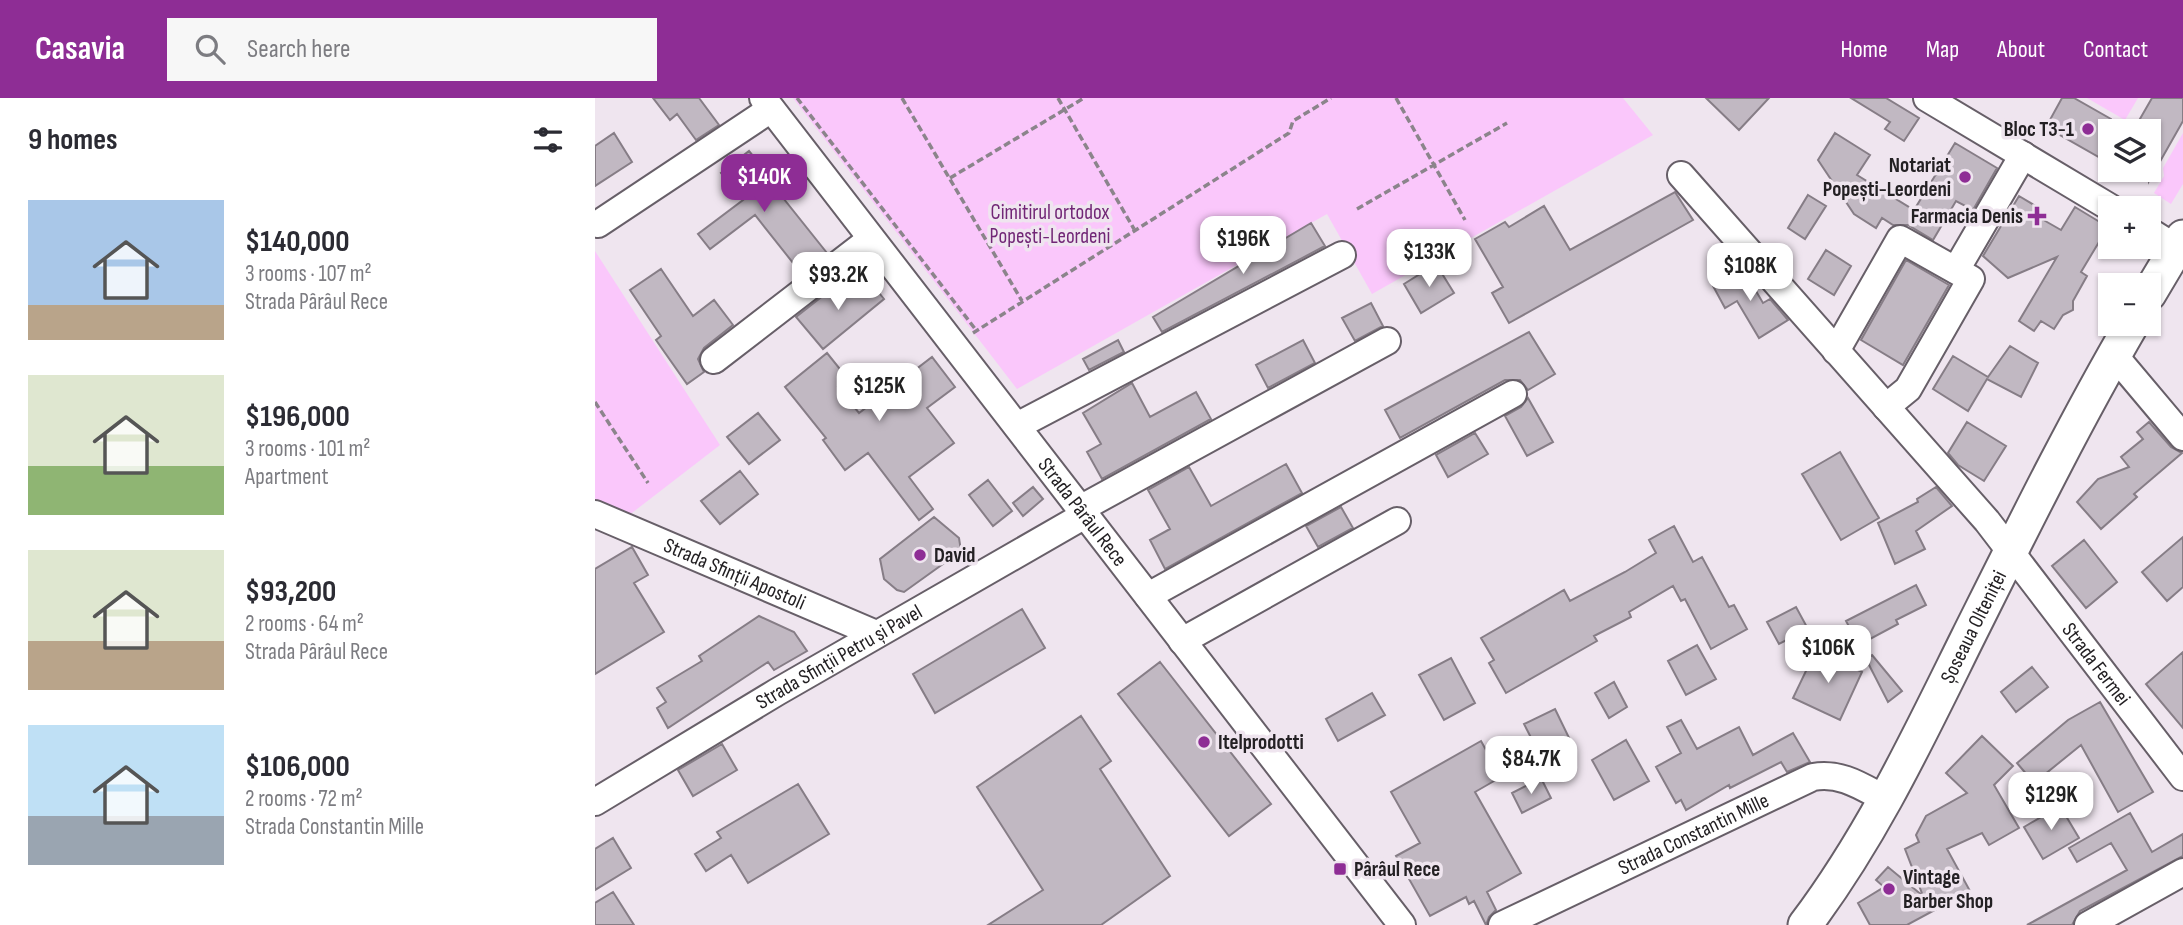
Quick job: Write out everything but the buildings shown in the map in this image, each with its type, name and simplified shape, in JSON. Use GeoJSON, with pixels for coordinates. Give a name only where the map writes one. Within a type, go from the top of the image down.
{"type":"FeatureCollection","features":[{"type":"Feature","properties":{"kind":"main road"},"geometry":{"type":"LineString","coordinates":[[2157,273],[2169,239]]}},
{"type":"Feature","properties":{"kind":"main road","name":"Șoseaua Olteniței"},"geometry":{"type":"LineString","coordinates":[[1805,925],[1845,869],[1887,800],[2011,551],[2125,336]]}},
{"type":"Feature","properties":{"kind":"street"},"geometry":{"type":"LineString","coordinates":[[1927,98],[2098,200]]}},
{"type":"Feature","properties":{"kind":"street"},"geometry":{"type":"LineString","coordinates":[[598,224],[767,103]]}},
{"type":"Feature","properties":{"kind":"street","name":"Strada Pârâul Rece"},"geometry":{"type":"LineString","coordinates":[[767,103],[1402,925]]}},
{"type":"Feature","properties":{"kind":"street"},"geometry":{"type":"LineString","coordinates":[[1956,270],[2023,155]]}},
{"type":"Feature","properties":{"kind":"street","name":"Strada Fermei"},"geometry":{"type":"LineString","coordinates":[[1681,175],[2011,551],[2183,777]]}},
{"type":"Feature","properties":{"kind":"street"},"geometry":{"type":"LineString","coordinates":[[714,360],[871,239]]}},
{"type":"Feature","properties":{"kind":"street"},"geometry":{"type":"LineString","coordinates":[[1836,351],[1901,239],[1971,279],[1908,389],[1886,407]]}},
{"type":"Feature","properties":{"kind":"street"},"geometry":{"type":"LineString","coordinates":[[1017,426],[1342,255]]}},
{"type":"Feature","properties":{"kind":"street","name":"Strada Sfinții Petru și Pavel"},"geometry":{"type":"LineString","coordinates":[[595,802],[1083,512],[1387,341]]}},
{"type":"Feature","properties":{"kind":"street"},"geometry":{"type":"LineString","coordinates":[[2114,355],[2183,437]]}},
{"type":"Feature","properties":{"kind":"street"},"geometry":{"type":"LineString","coordinates":[[1148,596],[1513,394]]}},
{"type":"Feature","properties":{"kind":"street","name":"Strada Sfinții Apostoli"},"geometry":{"type":"LineString","coordinates":[[595,514],[876,634]]}},
{"type":"Feature","properties":{"kind":"street"},"geometry":{"type":"LineString","coordinates":[[1182,641],[1397,520]]}},
{"type":"Feature","properties":{"kind":"street","name":"Strada Constantin Mille"},"geometry":{"type":"LineString","coordinates":[[1502,925],[1813,777],[1831,775],[1847,779],[1887,800]]}},
{"type":"Feature","properties":{"kind":"street"},"geometry":{"type":"LineString","coordinates":[[2088,925],[2183,872]]}},
{"type":"Feature","properties":{"kind":"path"},"geometry":{"type":"LineString","coordinates":[[797,98],[976,330]]}},
{"type":"Feature","properties":{"kind":"path"},"geometry":{"type":"LineString","coordinates":[[902,98],[1022,301]]}},
{"type":"Feature","properties":{"kind":"path"},"geometry":{"type":"LineString","coordinates":[[1058,98],[1135,230]]}},
{"type":"Feature","properties":{"kind":"path"},"geometry":{"type":"LineString","coordinates":[[950,178],[1084,98]]}},
{"type":"Feature","properties":{"kind":"path"},"geometry":{"type":"LineString","coordinates":[[954,345],[1289,133],[1293,121],[1331,98]]}},
{"type":"Feature","properties":{"kind":"path"},"geometry":{"type":"LineString","coordinates":[[1396,98],[1465,220]]}},
{"type":"Feature","properties":{"kind":"path"},"geometry":{"type":"LineString","coordinates":[[1357,209],[1507,123]]}},
{"type":"Feature","properties":{"kind":"path"},"geometry":{"type":"LineString","coordinates":[[595,402],[648,483]]}},
{"type":"Feature","properties":{"kind":"green space","name":"Cimitirul ortodox Popești-Leordeni"},"geometry":{"type":"Polygon","coordinates":[[[793,98],[1623,98],[1653,135],[1372,294],[1327,214],[1017,389],[793,98]]]}},
{"type":"Feature","properties":{"kind":"green space"},"geometry":{"type":"Polygon","coordinates":[[[2087,98],[2138,98],[2123,119],[2087,98]]]}},
{"type":"Feature","properties":{"kind":"green space"},"geometry":{"type":"Polygon","coordinates":[[[2183,133],[2183,184],[2171,204],[2154,193],[2164,176],[2163,168],[2183,133]]]}},
{"type":"Feature","properties":{"kind":"green space"},"geometry":{"type":"Polygon","coordinates":[[[595,251],[720,445],[628,516],[595,502],[595,251]]]}},
{"type":"Feature","properties":{"kind":"place","name":"Bloc T3-1"},"geometry":{"type":"Point","coordinates":[2088,129]}},
{"type":"Feature","properties":{"kind":"place","name":"Notariat Popești-Leordeni"},"geometry":{"type":"Point","coordinates":[1965,177]}},
{"type":"Feature","properties":{"kind":"place","name":"Farmacia Denis"},"geometry":{"type":"Point","coordinates":[2037,216]}},
{"type":"Feature","properties":{"kind":"place","name":"David"},"geometry":{"type":"Point","coordinates":[920,555]}},
{"type":"Feature","properties":{"kind":"place","name":"Itelprodotti"},"geometry":{"type":"Point","coordinates":[1204,742]}},
{"type":"Feature","properties":{"kind":"place","name":"Pârâul Rece"},"geometry":{"type":"Point","coordinates":[1340,869]}},
{"type":"Feature","properties":{"kind":"place","name":"Vintage Barber Shop"},"geometry":{"type":"Point","coordinates":[1889,889]}}]}
